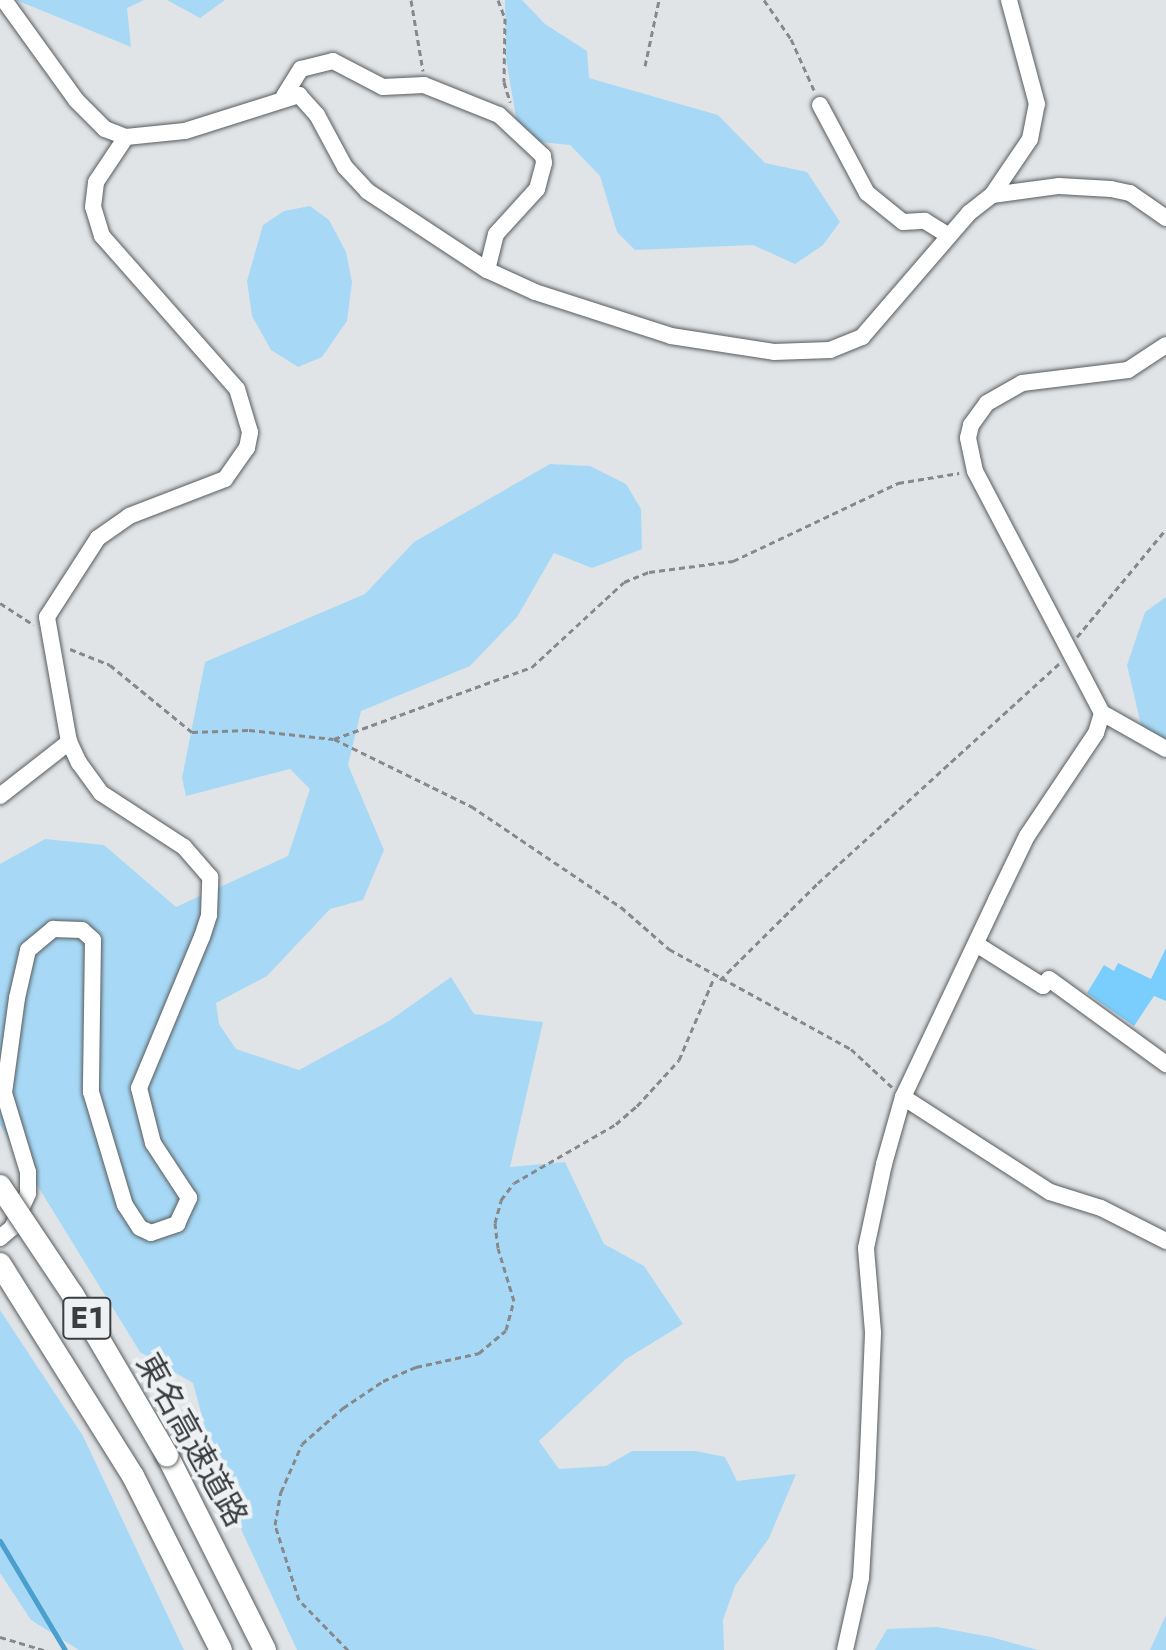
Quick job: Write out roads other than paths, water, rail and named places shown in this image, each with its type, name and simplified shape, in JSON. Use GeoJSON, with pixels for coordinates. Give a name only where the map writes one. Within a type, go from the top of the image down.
{"type":"FeatureCollection","features":[{"type":"Feature","properties":{"kind":"highway","name":"東名高速道路"},"geometry":{"type":"LineString","coordinates":[[0,1186],[73,1295],[167,1455],[265,1650]]}},
{"type":"Feature","properties":{"kind":"highway","name":"E1"},"geometry":{"type":"LineString","coordinates":[[0,1264],[133,1476],[221,1650]]}},
{"type":"Feature","properties":{"kind":"street"},"geometry":{"type":"LineString","coordinates":[[4,0],[76,100],[105,129],[126,137],[185,131],[284,96],[299,95],[307,100],[345,167],[367,191],[487,270],[535,292],[671,336],[774,352],[815,352],[862,337],[949,236],[992,195],[1030,139],[1037,104],[1009,0]]}},
{"type":"Feature","properties":{"kind":"street"},"geometry":{"type":"LineString","coordinates":[[284,96],[301,69],[322,60],[333,61],[383,87],[424,85],[499,115],[543,156],[537,189],[496,234],[487,270]]}},
{"type":"Feature","properties":{"kind":"street"},"geometry":{"type":"LineString","coordinates":[[820,105],[867,193],[903,222],[925,221],[949,236]]}},
{"type":"Feature","properties":{"kind":"street"},"geometry":{"type":"LineString","coordinates":[[0,1238],[12,1228],[28,1193],[28,1172],[4,1093],[17,998],[28,950],[53,929],[82,930],[93,940],[91,1092],[125,1205],[140,1228],[151,1233],[177,1224],[189,1198],[153,1143],[139,1088],[209,915],[210,877],[184,847],[101,793],[69,742],[47,617],[56,597],[98,538],[129,516],[225,479],[247,448],[250,432],[237,389],[102,236],[93,207],[96,182],[126,137]]}},
{"type":"Feature","properties":{"kind":"street"},"geometry":{"type":"LineString","coordinates":[[992,195],[1059,186],[1101,188],[1130,193],[1166,218]]}},
{"type":"Feature","properties":{"kind":"street"},"geometry":{"type":"LineString","coordinates":[[1166,345],[1128,370],[1040,378],[996,395],[971,425],[968,438],[975,471],[1071,647],[1102,713],[1166,749]]}},
{"type":"Feature","properties":{"kind":"street"},"geometry":{"type":"LineString","coordinates":[[845,1650],[858,1604],[864,1535],[873,1358],[867,1239],[903,1097],[1027,836],[1079,762],[1102,713]]}},
{"type":"Feature","properties":{"kind":"street"},"geometry":{"type":"LineString","coordinates":[[0,796],[69,742]]}},
{"type":"Feature","properties":{"kind":"street"},"geometry":{"type":"LineString","coordinates":[[976,944],[1043,986],[1049,979],[1166,1064]]}},
{"type":"Feature","properties":{"kind":"street"},"geometry":{"type":"LineString","coordinates":[[903,1097],[1050,1192],[1101,1208],[1166,1241]]}},
{"type":"Feature","properties":{"kind":"waterway"},"geometry":{"type":"LineString","coordinates":[[0,1541],[65,1650]]}}]}
